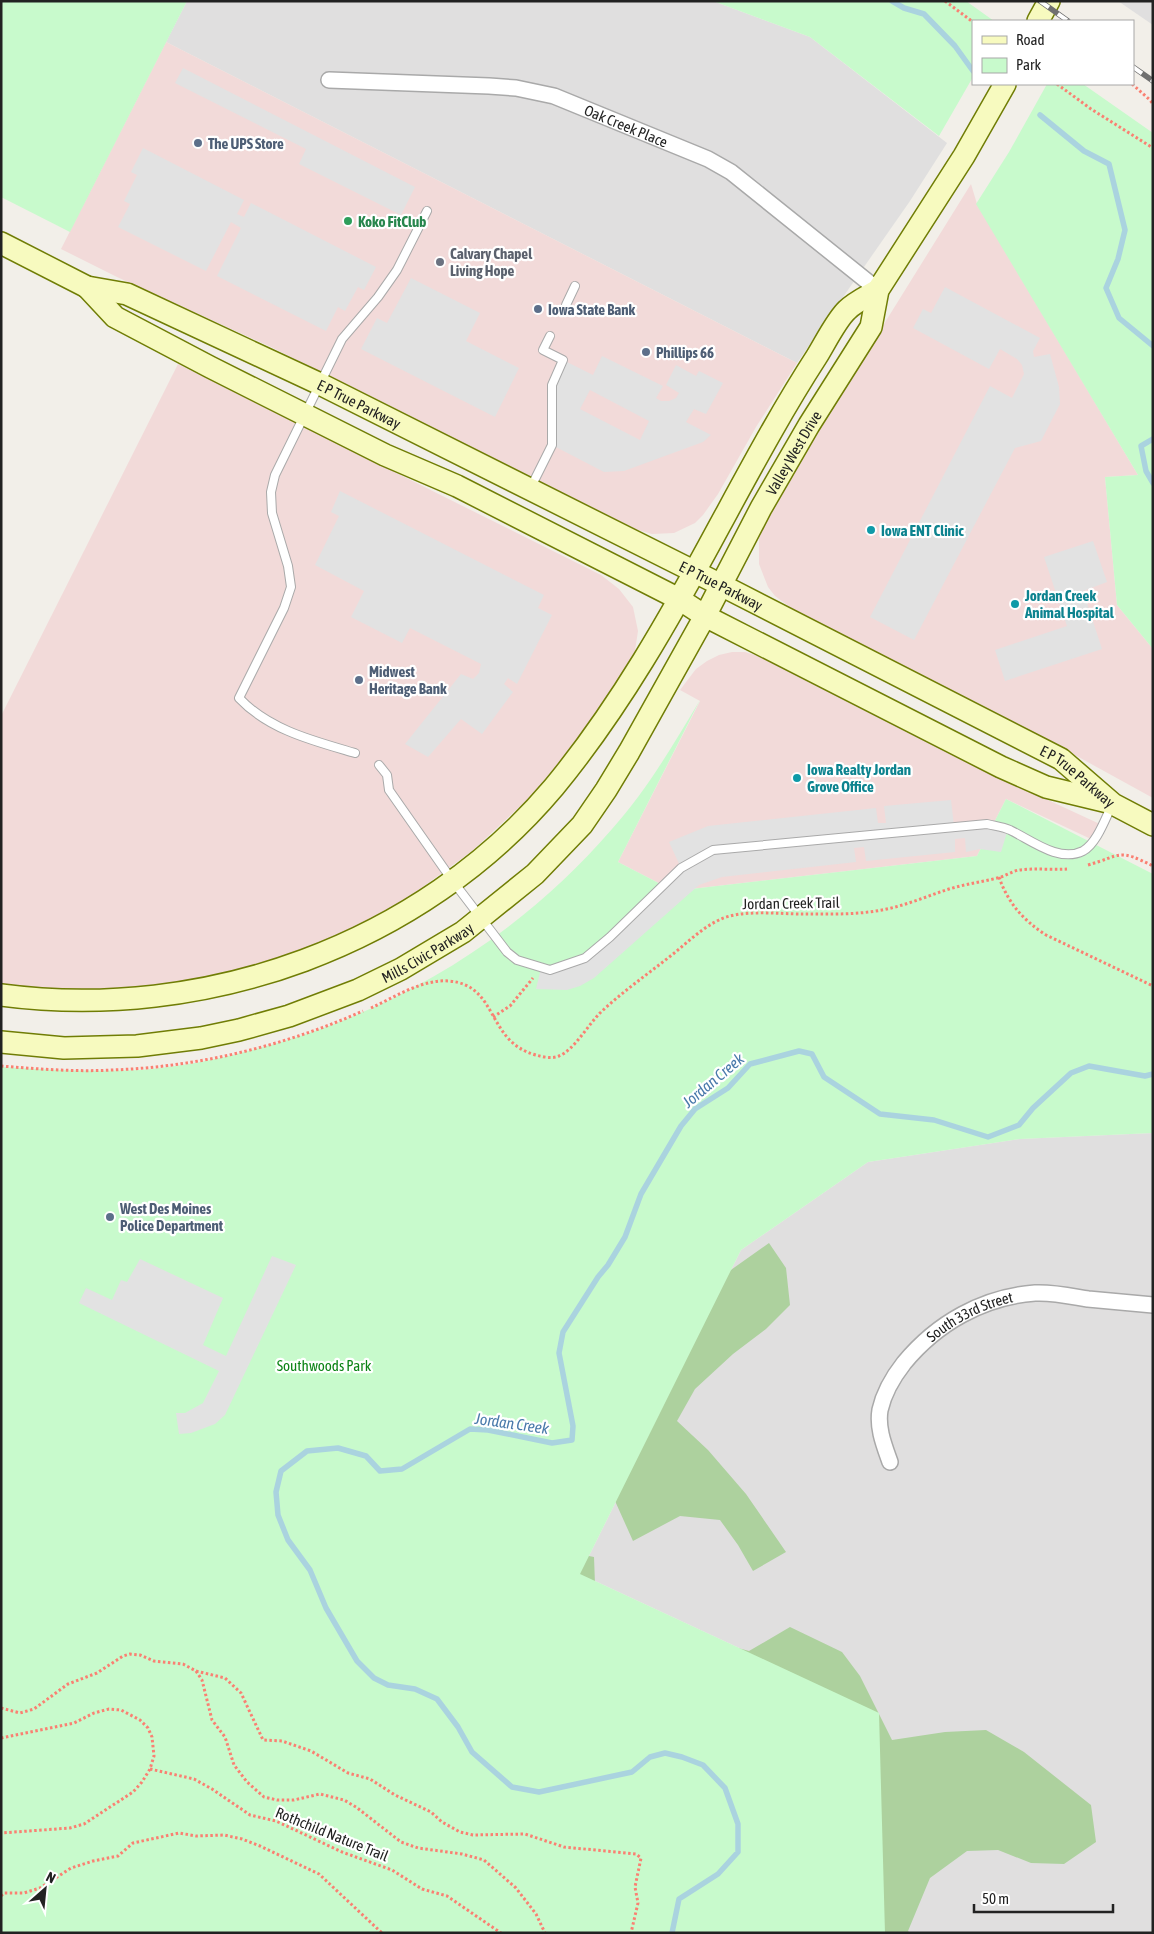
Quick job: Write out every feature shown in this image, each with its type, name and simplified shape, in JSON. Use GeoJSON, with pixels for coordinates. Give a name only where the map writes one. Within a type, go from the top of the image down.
{"type":"FeatureCollection","features":[{"type":"Feature","properties":{"kind":"main road"},"geometry":{"type":"LineString","coordinates":[[1039,20],[1049,1]]}},
{"type":"Feature","properties":{"kind":"main road","name":"Valley West Drive"},"geometry":{"type":"LineString","coordinates":[[706,616],[770,492],[809,425],[871,327],[878,290],[964,156],[1004,85]]}},
{"type":"Feature","properties":{"kind":"main road","name":"E P True Parkway"},"geometry":{"type":"LineString","coordinates":[[1,244],[87,287],[127,294],[320,384],[721,585],[1061,759],[1113,804]]}},
{"type":"Feature","properties":{"kind":"main road","name":"E P True Parkway"},"geometry":{"type":"LineString","coordinates":[[87,287],[115,317],[304,414],[385,454],[457,486],[1002,767],[1046,787],[1113,804]]}},
{"type":"Feature","properties":{"kind":"main road","name":"Valley West Drive"},"geometry":{"type":"LineString","coordinates":[[679,599],[784,411],[847,310],[878,290]]}},
{"type":"Feature","properties":{"kind":"main road"},"geometry":{"type":"LineString","coordinates":[[1,995],[65,1000],[133,999],[180,994],[228,984],[298,964],[356,939],[388,922],[452,880],[496,845],[553,787],[630,684],[679,599]]}},
{"type":"Feature","properties":{"kind":"main road","name":"Mills Civic Parkway"},"geometry":{"type":"LineString","coordinates":[[1,1042],[64,1048],[137,1046],[201,1038],[239,1030],[289,1016],[358,990],[401,969],[442,945],[482,917],[535,874],[582,825],[625,759],[706,616]]}},
{"type":"Feature","properties":{"kind":"main road"},"geometry":{"type":"LineString","coordinates":[[1113,804],[1153,824]]}},
{"type":"Feature","properties":{"kind":"street","name":"Oak Creek Place"},"geometry":{"type":"LineString","coordinates":[[329,80],[489,86],[516,88],[554,96],[688,150],[731,172],[878,290]]}},
{"type":"Feature","properties":{"kind":"street","name":"South 33rd Street"},"geometry":{"type":"LineString","coordinates":[[890,1462],[880,1436],[880,1411],[888,1386],[918,1346],[947,1323],[988,1303],[1034,1294],[1052,1293],[1153,1305]]}},
{"type":"Feature","properties":{"kind":"lane"},"geometry":{"type":"LineString","coordinates":[[355,754],[284,730],[248,707],[239,698],[284,608],[291,587],[288,566],[272,513],[271,492],[275,475],[342,339],[378,297],[397,270],[427,211]]}},
{"type":"Feature","properties":{"kind":"lane"},"geometry":{"type":"LineString","coordinates":[[566,305],[575,286]]}},
{"type":"Feature","properties":{"kind":"lane"},"geometry":{"type":"LineString","coordinates":[[530,489],[552,445],[552,384],[563,360],[543,350],[550,336]]}},
{"type":"Feature","properties":{"kind":"lane"},"geometry":{"type":"LineString","coordinates":[[379,766],[386,775],[389,790],[452,880],[507,952],[517,960],[550,970],[585,958],[610,937],[681,868],[713,850],[987,824],[1008,830],[1046,849],[1062,854],[1072,853],[1083,850],[1094,840],[1113,804]]}},
{"type":"Feature","properties":{"kind":"path"},"geometry":{"type":"LineString","coordinates":[[945,1],[972,21]]}},
{"type":"Feature","properties":{"kind":"path"},"geometry":{"type":"LineString","coordinates":[[1058,85],[1091,109],[1153,148]]}},
{"type":"Feature","properties":{"kind":"path"},"geometry":{"type":"LineString","coordinates":[[1133,85],[1153,104]]}},
{"type":"Feature","properties":{"kind":"path","name":"Jordan Creek Trail"},"geometry":{"type":"LineString","coordinates":[[441,981],[463,984],[474,989],[482,996],[508,1039],[518,1046],[529,1053],[549,1058],[558,1057],[566,1052],[592,1021],[610,1004],[702,931],[731,915],[821,914],[881,910],[973,882],[999,877],[1010,901],[1017,911],[1035,927],[1153,986]]}},
{"type":"Feature","properties":{"kind":"path"},"geometry":{"type":"LineString","coordinates":[[493,1017],[510,1006],[541,968]]}},
{"type":"Feature","properties":{"kind":"path"},"geometry":{"type":"LineString","coordinates":[[1,1708],[20,1713],[34,1709],[68,1684],[96,1673],[130,1654],[183,1664],[196,1671],[225,1678],[241,1693],[263,1740],[282,1741],[312,1751],[348,1773],[370,1779],[395,1795],[431,1812],[442,1822],[460,1832],[474,1835],[525,1834],[564,1847],[636,1854],[641,1858],[635,1888],[638,1903],[631,1933]]}},
{"type":"Feature","properties":{"kind":"path"},"geometry":{"type":"LineString","coordinates":[[196,1671],[202,1680],[212,1720],[225,1737],[234,1766],[246,1782],[264,1797],[277,1800],[294,1800],[320,1794],[344,1800],[356,1806],[401,1842],[418,1848],[462,1854],[484,1860],[516,1888],[536,1914],[545,1933]]}},
{"type":"Feature","properties":{"kind":"path"},"geometry":{"type":"LineString","coordinates":[[1,1738],[74,1723],[94,1713],[110,1709],[121,1710],[140,1720],[148,1728],[154,1746],[154,1756],[150,1769],[142,1782],[133,1792],[84,1824],[70,1828],[1,1834]]}},
{"type":"Feature","properties":{"kind":"path","name":"Rothchild Nature Trail"},"geometry":{"type":"LineString","coordinates":[[150,1769],[194,1779],[250,1815],[276,1821],[342,1852],[392,1870],[422,1889],[447,1896],[501,1933]]}},
{"type":"Feature","properties":{"kind":"path"},"geometry":{"type":"LineString","coordinates":[[1,1896],[4,1894],[24,1893],[40,1888],[71,1868],[118,1856],[133,1842],[179,1833],[196,1836],[224,1834],[260,1846],[319,1874],[382,1933]]}},
{"type":"Feature","properties":{"kind":"shaded area"},"geometry":{"type":"Polygon","coordinates":[[[187,1],[713,1],[810,37],[947,143],[910,201],[797,363],[166,42],[187,1]]]}},
{"type":"Feature","properties":{"kind":"shaded area"},"geometry":{"type":"Polygon","coordinates":[[[1118,1],[1153,1],[1153,25],[1118,1]]]}},
{"type":"Feature","properties":{"kind":"shaded area"},"geometry":{"type":"Polygon","coordinates":[[[166,42],[797,363],[756,427],[718,494],[703,515],[695,523],[674,533],[652,534],[631,528],[271,347],[117,277],[61,249],[166,42]]]}},
{"type":"Feature","properties":{"kind":"shaded area"},"geometry":{"type":"Polygon","coordinates":[[[183,68],[415,187],[401,215],[299,164],[306,149],[175,83],[183,68]]]}},
{"type":"Feature","properties":{"kind":"shaded area"},"geometry":{"type":"Polygon","coordinates":[[[143,148],[244,200],[237,214],[244,217],[251,203],[376,267],[364,290],[358,287],[345,311],[338,307],[326,331],[217,276],[241,228],[231,222],[206,271],[118,227],[130,204],[124,201],[137,175],[131,172],[143,148]]]}},
{"type":"Feature","properties":{"kind":"shaded area"},"geometry":{"type":"Polygon","coordinates":[[[971,184],[977,204],[1138,475],[1105,477],[1117,605],[1153,649],[1153,798],[1044,738],[794,610],[775,596],[768,587],[759,564],[759,538],[776,503],[851,377],[971,184]]]}},
{"type":"Feature","properties":{"kind":"shaded area"},"geometry":{"type":"Polygon","coordinates":[[[411,278],[480,313],[466,341],[519,368],[495,417],[361,349],[377,318],[387,323],[411,278]]]}},
{"type":"Feature","properties":{"kind":"shaded area"},"geometry":{"type":"Polygon","coordinates":[[[945,287],[1040,338],[1033,351],[1034,357],[1050,354],[1059,387],[1060,404],[1041,441],[1015,448],[914,640],[870,617],[990,386],[1012,398],[1024,374],[1022,365],[1017,359],[1000,349],[989,369],[913,328],[923,309],[931,313],[945,287]]]}},
{"type":"Feature","properties":{"kind":"shaded area"},"geometry":{"type":"Polygon","coordinates":[[[602,356],[663,386],[656,398],[661,401],[669,401],[676,398],[679,393],[666,385],[676,365],[696,376],[699,371],[723,383],[706,414],[694,409],[686,422],[711,435],[703,442],[624,471],[604,472],[552,445],[552,385],[563,360],[593,375],[602,356]],[[590,390],[580,409],[640,440],[649,421],[590,390]]]}},
{"type":"Feature","properties":{"kind":"shaded area"},"geometry":{"type":"Polygon","coordinates":[[[178,364],[601,575],[619,589],[633,607],[638,631],[634,657],[621,680],[562,759],[529,798],[472,851],[409,897],[375,917],[305,949],[231,973],[156,987],[79,991],[1,985],[1,716],[178,364]]]}},
{"type":"Feature","properties":{"kind":"shaded area"},"geometry":{"type":"Polygon","coordinates":[[[340,491],[544,595],[538,608],[552,615],[517,684],[508,678],[504,684],[513,692],[482,734],[461,719],[428,757],[405,744],[461,674],[473,679],[479,673],[481,664],[410,628],[402,643],[351,617],[364,591],[315,565],[339,516],[331,512],[340,491]]]}},
{"type":"Feature","properties":{"kind":"shaded area"},"geometry":{"type":"Polygon","coordinates":[[[1093,541],[1107,582],[1083,591],[1102,649],[1005,681],[995,650],[1067,626],[1044,557],[1093,541]]]}},
{"type":"Feature","properties":{"kind":"shaded area"},"geometry":{"type":"Polygon","coordinates":[[[745,652],[770,660],[996,776],[1102,825],[1093,840],[1006,799],[977,856],[674,891],[618,862],[700,701],[680,690],[696,669],[719,655],[745,652]]]}},
{"type":"Feature","properties":{"kind":"shaded area"},"geometry":{"type":"Polygon","coordinates":[[[951,800],[954,826],[987,824],[1008,829],[1001,852],[980,849],[966,852],[965,838],[955,839],[955,852],[866,861],[864,847],[854,848],[856,862],[722,877],[699,885],[594,978],[580,986],[567,990],[536,989],[541,968],[550,970],[585,958],[681,868],[669,842],[708,826],[876,808],[878,823],[886,823],[884,806],[951,800]]]}},
{"type":"Feature","properties":{"kind":"shaded area"},"geometry":{"type":"Polygon","coordinates":[[[1153,1133],[1153,1933],[885,1933],[879,1713],[580,1574],[741,1250],[868,1162],[1020,1139],[1153,1133]]]}},
{"type":"Feature","properties":{"kind":"shaded area"},"geometry":{"type":"Polygon","coordinates":[[[272,1256],[296,1265],[225,1415],[215,1424],[191,1433],[179,1434],[176,1413],[185,1413],[203,1403],[219,1371],[79,1303],[86,1288],[112,1300],[121,1280],[127,1282],[140,1259],[223,1298],[203,1345],[226,1356],[272,1256]]]}},
{"type":"Feature","properties":{"kind":"green space"},"geometry":{"type":"Polygon","coordinates":[[[1,1],[187,1],[70,232],[1,197],[1,1]]]}},
{"type":"Feature","properties":{"kind":"green space"},"geometry":{"type":"Polygon","coordinates":[[[713,1],[966,1],[993,20],[972,20],[972,79],[939,136],[810,37],[713,1]]]}},
{"type":"Feature","properties":{"kind":"green space"},"geometry":{"type":"Polygon","coordinates":[[[1046,85],[1084,85],[1153,133],[1153,649],[1117,605],[1105,477],[1138,475],[976,204],[1009,152],[1046,85]]]}},
{"type":"Feature","properties":{"kind":"green space","name":"Southwoods Park"},"geometry":{"type":"Polygon","coordinates":[[[700,700],[618,862],[674,891],[977,856],[1006,799],[1153,874],[1153,1133],[1020,1139],[868,1162],[741,1250],[580,1574],[879,1713],[885,1933],[1,1933],[1,1067],[123,1071],[196,1063],[238,1054],[304,1035],[354,1016],[403,993],[449,967],[494,938],[536,905],[575,869],[637,799],[700,700]]]}},
{"type":"Feature","properties":{"kind":"green space"},"geometry":{"type":"Polygon","coordinates":[[[769,1243],[786,1268],[790,1305],[766,1329],[733,1354],[695,1389],[677,1421],[708,1450],[746,1494],[786,1552],[753,1571],[738,1545],[720,1520],[680,1516],[633,1541],[611,1492],[554,1549],[594,1557],[595,1584],[702,1638],[749,1651],[790,1627],[842,1652],[860,1676],[892,1740],[945,1732],[986,1730],[1024,1752],[1091,1805],[1096,1842],[1064,1864],[1031,1863],[998,1850],[967,1851],[930,1878],[908,1931],[910,1933],[702,1933],[322,1468],[728,1272],[769,1243]]]}},
{"type":"Feature","properties":{"kind":"waterway","name":"Jordan Creek"},"geometry":{"type":"LineString","coordinates":[[892,1],[904,8],[924,14],[955,46],[972,70]]}},
{"type":"Feature","properties":{"kind":"waterway","name":"Jordan Creek"},"geometry":{"type":"LineString","coordinates":[[1040,115],[1084,151],[1109,164],[1125,230],[1118,259],[1106,288],[1119,318],[1153,346]]}},
{"type":"Feature","properties":{"kind":"waterway","name":"Jordan Creek"},"geometry":{"type":"LineString","coordinates":[[1153,439],[1141,446],[1146,471],[1153,483]]}},
{"type":"Feature","properties":{"kind":"waterway","name":"Jordan Creek"},"geometry":{"type":"LineString","coordinates":[[672,1933],[679,1899],[718,1874],[738,1852],[738,1824],[725,1788],[703,1765],[665,1753],[650,1757],[632,1772],[539,1792],[512,1787],[472,1752],[458,1727],[437,1699],[415,1689],[388,1685],[374,1678],[357,1661],[326,1608],[310,1570],[288,1540],[278,1515],[276,1492],[281,1471],[307,1451],[338,1448],[366,1456],[380,1471],[402,1469],[470,1429],[488,1430],[552,1443],[572,1440],[573,1426],[559,1353],[563,1332],[625,1237],[641,1194],[681,1126],[695,1109],[728,1088],[750,1064],[799,1051],[812,1054],[824,1077],[880,1114],[934,1120],[988,1137],[1019,1125],[1033,1108],[1071,1073],[1089,1066],[1145,1076],[1153,1074]]}},
{"type":"Feature","properties":{"kind":"railway"},"geometry":{"type":"LineString","coordinates":[[1040,1],[1067,20]]}},
{"type":"Feature","properties":{"kind":"railway"},"geometry":{"type":"LineString","coordinates":[[1134,68],[1153,81]]}},
{"type":"Feature","properties":{"kind":"place","name":"The UPS Store"},"geometry":{"type":"Point","coordinates":[198,143]}},
{"type":"Feature","properties":{"kind":"place","name":"Koko FitClub"},"geometry":{"type":"Point","coordinates":[348,221]}},
{"type":"Feature","properties":{"kind":"place","name":"Calvary Chapel Living Hope"},"geometry":{"type":"Point","coordinates":[440,262]}},
{"type":"Feature","properties":{"kind":"place","name":"Iowa State Bank"},"geometry":{"type":"Point","coordinates":[538,309]}},
{"type":"Feature","properties":{"kind":"place","name":"Phillips 66"},"geometry":{"type":"Point","coordinates":[646,352]}},
{"type":"Feature","properties":{"kind":"place","name":"Iowa ENT Clinic"},"geometry":{"type":"Point","coordinates":[871,530]}},
{"type":"Feature","properties":{"kind":"place","name":"Jordan Creek Animal Hospital"},"geometry":{"type":"Point","coordinates":[1015,604]}},
{"type":"Feature","properties":{"kind":"place","name":"Midwest Heritage Bank"},"geometry":{"type":"Point","coordinates":[359,680]}},
{"type":"Feature","properties":{"kind":"place","name":"Iowa Realty Jordan Grove Office"},"geometry":{"type":"Point","coordinates":[797,778]}},
{"type":"Feature","properties":{"kind":"place","name":"West Des Moines Police Department"},"geometry":{"type":"Point","coordinates":[110,1217]}}]}
